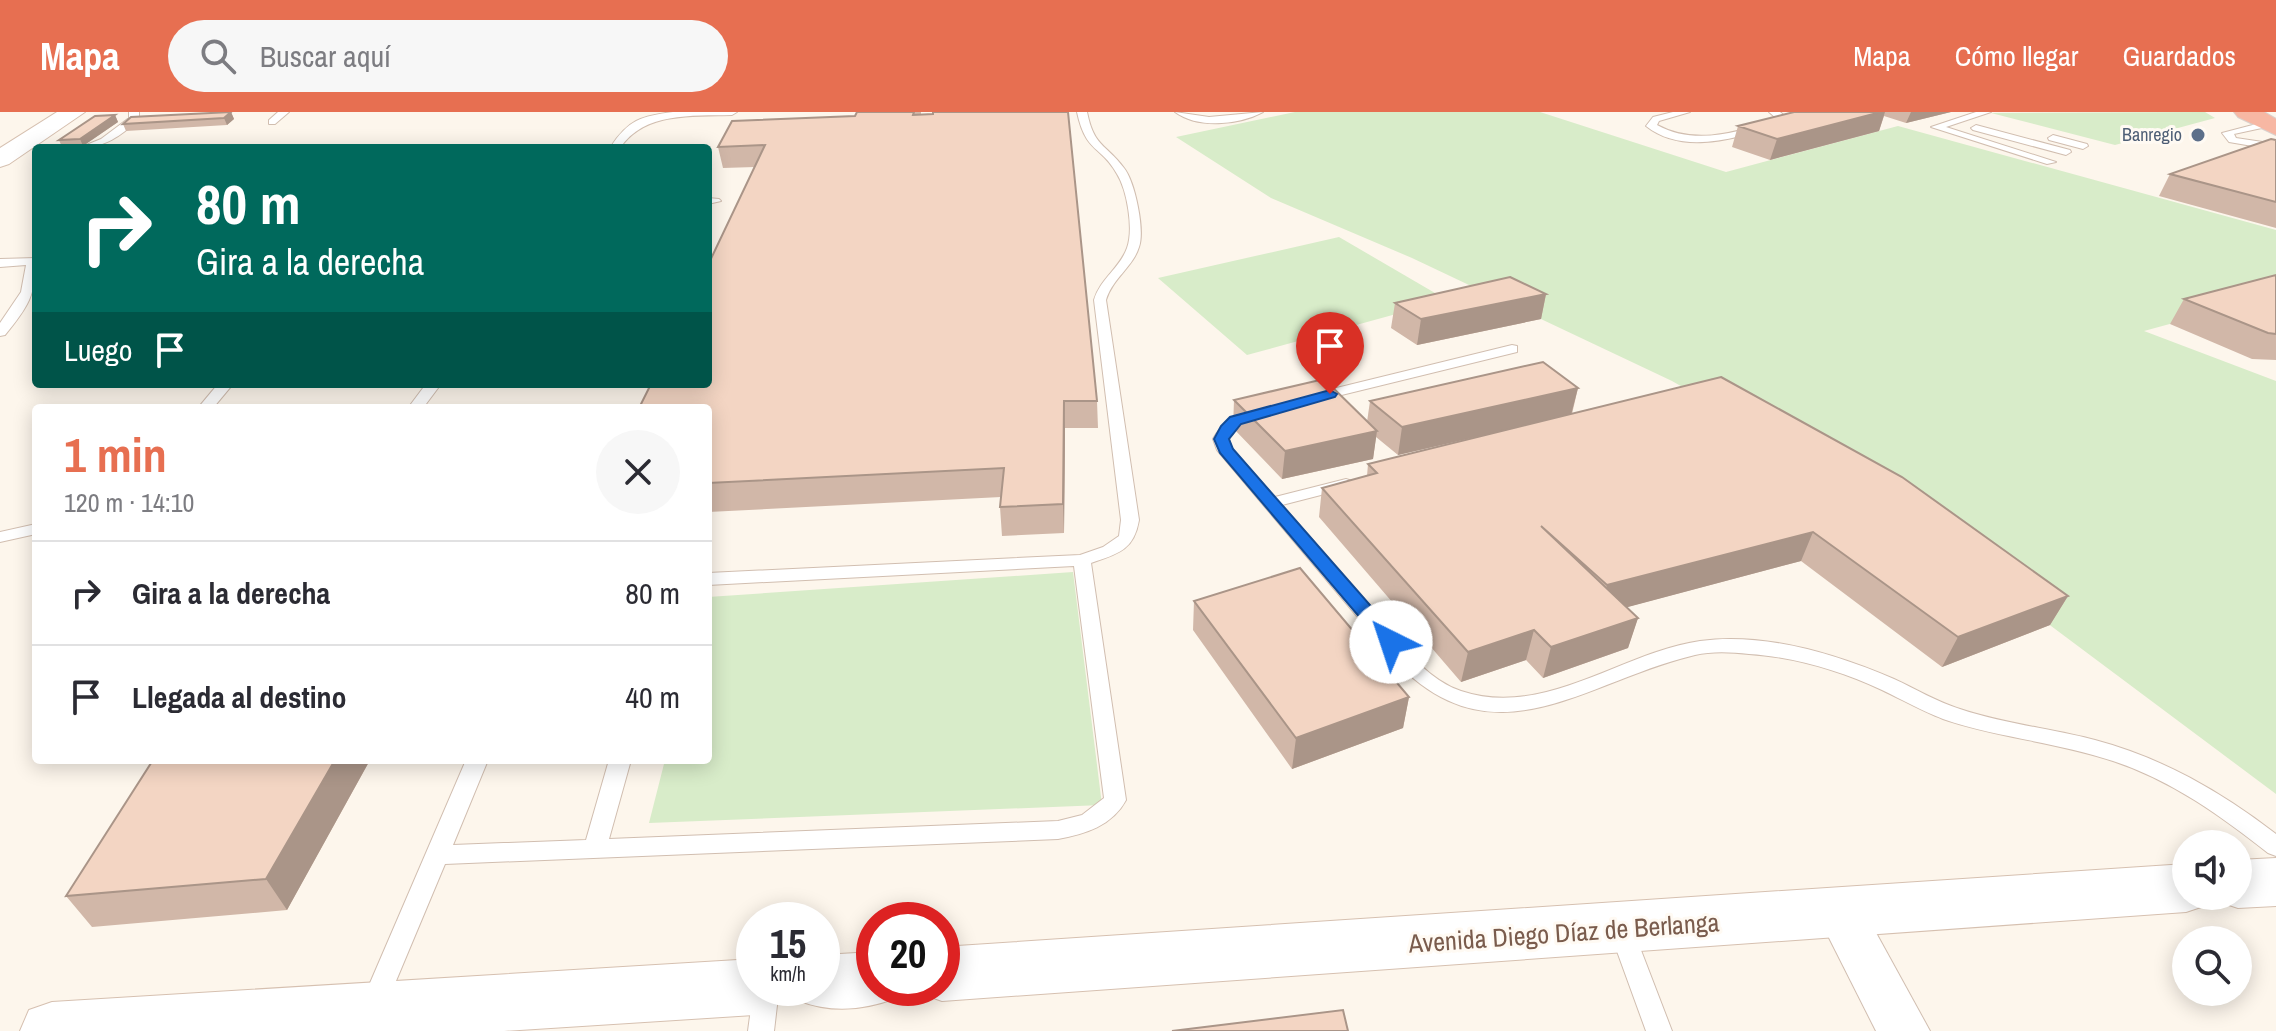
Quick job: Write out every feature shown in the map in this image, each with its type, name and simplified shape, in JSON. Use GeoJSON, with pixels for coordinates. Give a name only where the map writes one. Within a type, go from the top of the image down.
{"type":"FeatureCollection","features":[{"type":"Feature","properties":{"kind":"highway"},"geometry":{"type":"LineString","coordinates":[[2246,112],[2272,126]]}},
{"type":"Feature","properties":{"kind":"street"},"geometry":{"type":"LineString","coordinates":[[18,153],[73,112]]}},
{"type":"Feature","properties":{"kind":"street"},"geometry":{"type":"LineString","coordinates":[[2252,883],[2276,882]]}},
{"type":"Feature","properties":{"kind":"street","name":"Avenida Diego Díaz de Berlanga"},"geometry":{"type":"LineString","coordinates":[[960,973],[2172,889]]}},
{"type":"Feature","properties":{"kind":"street"},"geometry":{"type":"LineString","coordinates":[[1841,914],[1903,1031]]}},
{"type":"Feature","properties":{"kind":"street"},"geometry":{"type":"LineString","coordinates":[[52,1031],[736,988]]}},
{"type":"Feature","properties":{"kind":"lane"},"geometry":{"type":"LineString","coordinates":[[96,144],[105,141],[134,119],[134,112]]}},
{"type":"Feature","properties":{"kind":"lane"},"geometry":{"type":"LineString","coordinates":[[272,122],[284,112]]}},
{"type":"Feature","properties":{"kind":"lane"},"geometry":{"type":"LineString","coordinates":[[618,144],[631,126],[643,121],[693,113],[732,112]]}},
{"type":"Feature","properties":{"kind":"lane"},"geometry":{"type":"LineString","coordinates":[[712,579],[1082,560],[1109,551],[1127,538],[1130,520],[1100,300],[1102,285],[1132,252],[1135,239],[1123,173],[1094,149],[1086,136],[1082,112]]}},
{"type":"Feature","properties":{"kind":"lane"},"geometry":{"type":"LineString","coordinates":[[1180,112],[1191,119],[1210,122],[1258,112]]}},
{"type":"Feature","properties":{"kind":"lane"},"geometry":{"type":"LineString","coordinates":[[1685,112],[1656,119],[1651,126],[1675,136],[1708,140],[1779,123],[1782,118],[1774,112]]}},
{"type":"Feature","properties":{"kind":"lane"},"geometry":{"type":"LineString","coordinates":[[1986,112],[1936,127],[2051,162]]}},
{"type":"Feature","properties":{"kind":"lane"},"geometry":{"type":"LineString","coordinates":[[1969,116],[2083,146]]}},
{"type":"Feature","properties":{"kind":"lane"},"geometry":{"type":"LineString","coordinates":[[1950,121],[2066,152]]}},
{"type":"Feature","properties":{"kind":"lane"},"geometry":{"type":"LineString","coordinates":[[2272,126],[2230,130],[2227,133],[2230,144],[2276,147]]}},
{"type":"Feature","properties":{"kind":"lane"},"geometry":{"type":"LineString","coordinates":[[0,263],[32,260]]}},
{"type":"Feature","properties":{"kind":"lane"},"geometry":{"type":"LineString","coordinates":[[0,332],[25,302],[32,278]]}},
{"type":"Feature","properties":{"kind":"lane"},"geometry":{"type":"LineString","coordinates":[[1299,402],[1512,349]]}},
{"type":"Feature","properties":{"kind":"lane"},"geometry":{"type":"LineString","coordinates":[[208,404],[222,388]]}},
{"type":"Feature","properties":{"kind":"lane"},"geometry":{"type":"LineString","coordinates":[[418,404],[431,388]]}},
{"type":"Feature","properties":{"kind":"lane"},"geometry":{"type":"LineString","coordinates":[[1269,409],[1236,420],[1226,429],[1221,439],[1225,450],[1391,642],[1424,677],[1450,695],[1487,706],[1543,699],[1701,647],[1768,648],[1820,660],[1946,712],[2000,730],[2094,747],[2126,757],[2200,792],[2238,816],[2276,847]]}},
{"type":"Feature","properties":{"kind":"lane"},"geometry":{"type":"LineString","coordinates":[[1272,503],[1363,480]]}},
{"type":"Feature","properties":{"kind":"lane"},"geometry":{"type":"LineString","coordinates":[[0,537],[32,530]]}},
{"type":"Feature","properties":{"kind":"lane"},"geometry":{"type":"LineString","coordinates":[[437,855],[1058,830],[1084,825],[1106,813],[1115,800],[1082,560]]}},
{"type":"Feature","properties":{"kind":"lane"},"geometry":{"type":"LineString","coordinates":[[371,1010],[475,764]]}},
{"type":"Feature","properties":{"kind":"lane"},"geometry":{"type":"LineString","coordinates":[[595,847],[619,764]]}},
{"type":"Feature","properties":{"kind":"lane"},"geometry":{"type":"LineString","coordinates":[[1622,929],[1659,1031]]}},
{"type":"Feature","properties":{"kind":"lane"},"geometry":{"type":"LineString","coordinates":[[761,1031],[764,1006]]}},
{"type":"Feature","properties":{"kind":"green space"},"geometry":{"type":"Polygon","coordinates":[[[1295,112],[1540,112],[1726,172],[1898,126],[2276,230],[2276,295],[2144,331],[2276,381],[2276,794],[1889,505],[1672,381],[1412,258],[1271,198],[1176,137],[1295,112]]]}},
{"type":"Feature","properties":{"kind":"green space"},"geometry":{"type":"Polygon","coordinates":[[[2205,112],[2215,118],[2115,145],[1991,113],[2205,112]]]}},
{"type":"Feature","properties":{"kind":"green space"},"geometry":{"type":"Polygon","coordinates":[[[1339,237],[1447,300],[1247,355],[1158,278],[1339,237]]]}},
{"type":"Feature","properties":{"kind":"green space"},"geometry":{"type":"Polygon","coordinates":[[[1073,572],[1102,805],[649,823],[664,764],[712,764],[712,597],[1073,572]]]}},
{"type":"Feature","properties":{"kind":"building"},"geometry":{"type":"Polygon","coordinates":[[[231,112],[224,118],[123,124],[131,117],[231,112]]]}},
{"type":"Feature","properties":{"kind":"building"},"geometry":{"type":"Polygon","coordinates":[[[857,112],[914,112],[913,115],[933,112],[1068,112],[1097,401],[1064,401],[1063,504],[1000,507],[1004,468],[712,483],[712,404],[641,404],[649,388],[712,388],[712,257],[765,145],[718,147],[732,121],[855,116],[857,112]]]}},
{"type":"Feature","properties":{"kind":"building"},"geometry":{"type":"Polygon","coordinates":[[[1794,112],[1881,112],[1777,139],[1738,126],[1794,112]]]}},
{"type":"Feature","properties":{"kind":"building"},"geometry":{"type":"Polygon","coordinates":[[[115,115],[80,139],[59,140],[95,116],[115,115]]]}},
{"type":"Feature","properties":{"kind":"building"},"geometry":{"type":"Polygon","coordinates":[[[2271,139],[2276,140],[2276,202],[2170,174],[2271,139]]]}},
{"type":"Feature","properties":{"kind":"building"},"geometry":{"type":"Polygon","coordinates":[[[2276,275],[2276,334],[2184,299],[2276,275]]]}},
{"type":"Feature","properties":{"kind":"building"},"geometry":{"type":"Polygon","coordinates":[[[1510,277],[1546,294],[1421,319],[1395,303],[1510,277]]]}},
{"type":"Feature","properties":{"kind":"building"},"geometry":{"type":"Polygon","coordinates":[[[1543,362],[1578,388],[1402,427],[1370,401],[1543,362]]]}},
{"type":"Feature","properties":{"kind":"building"},"geometry":{"type":"Polygon","coordinates":[[[1721,377],[1902,477],[2068,596],[1958,637],[1813,532],[1607,585],[1541,526],[1638,618],[1551,647],[1534,630],[1468,652],[1322,488],[1377,473],[1368,464],[1721,377]]]}},
{"type":"Feature","properties":{"kind":"building"},"geometry":{"type":"Polygon","coordinates":[[[1324,379],[1377,431],[1285,451],[1234,400],[1324,379]]]}},
{"type":"Feature","properties":{"kind":"building"},"geometry":{"type":"Polygon","coordinates":[[[1300,568],[1409,697],[1296,738],[1194,601],[1300,568]]]}},
{"type":"Feature","properties":{"kind":"building"},"geometry":{"type":"Polygon","coordinates":[[[150,764],[333,764],[266,879],[66,896],[150,764]]]}},
{"type":"Feature","properties":{"kind":"building"},"geometry":{"type":"Polygon","coordinates":[[[1343,1010],[1348,1031],[1172,1031],[1343,1010]]]}},
{"type":"Feature","properties":{"kind":"place","name":"Banregio"},"geometry":{"type":"Point","coordinates":[2198,135]}},
{"type":"Feature","properties":{"kind":"route"},"geometry":{"type":"LineString","coordinates":[[1330,394],[1236,420],[1221,439],[1225,450],[1391,642]]}}]}
